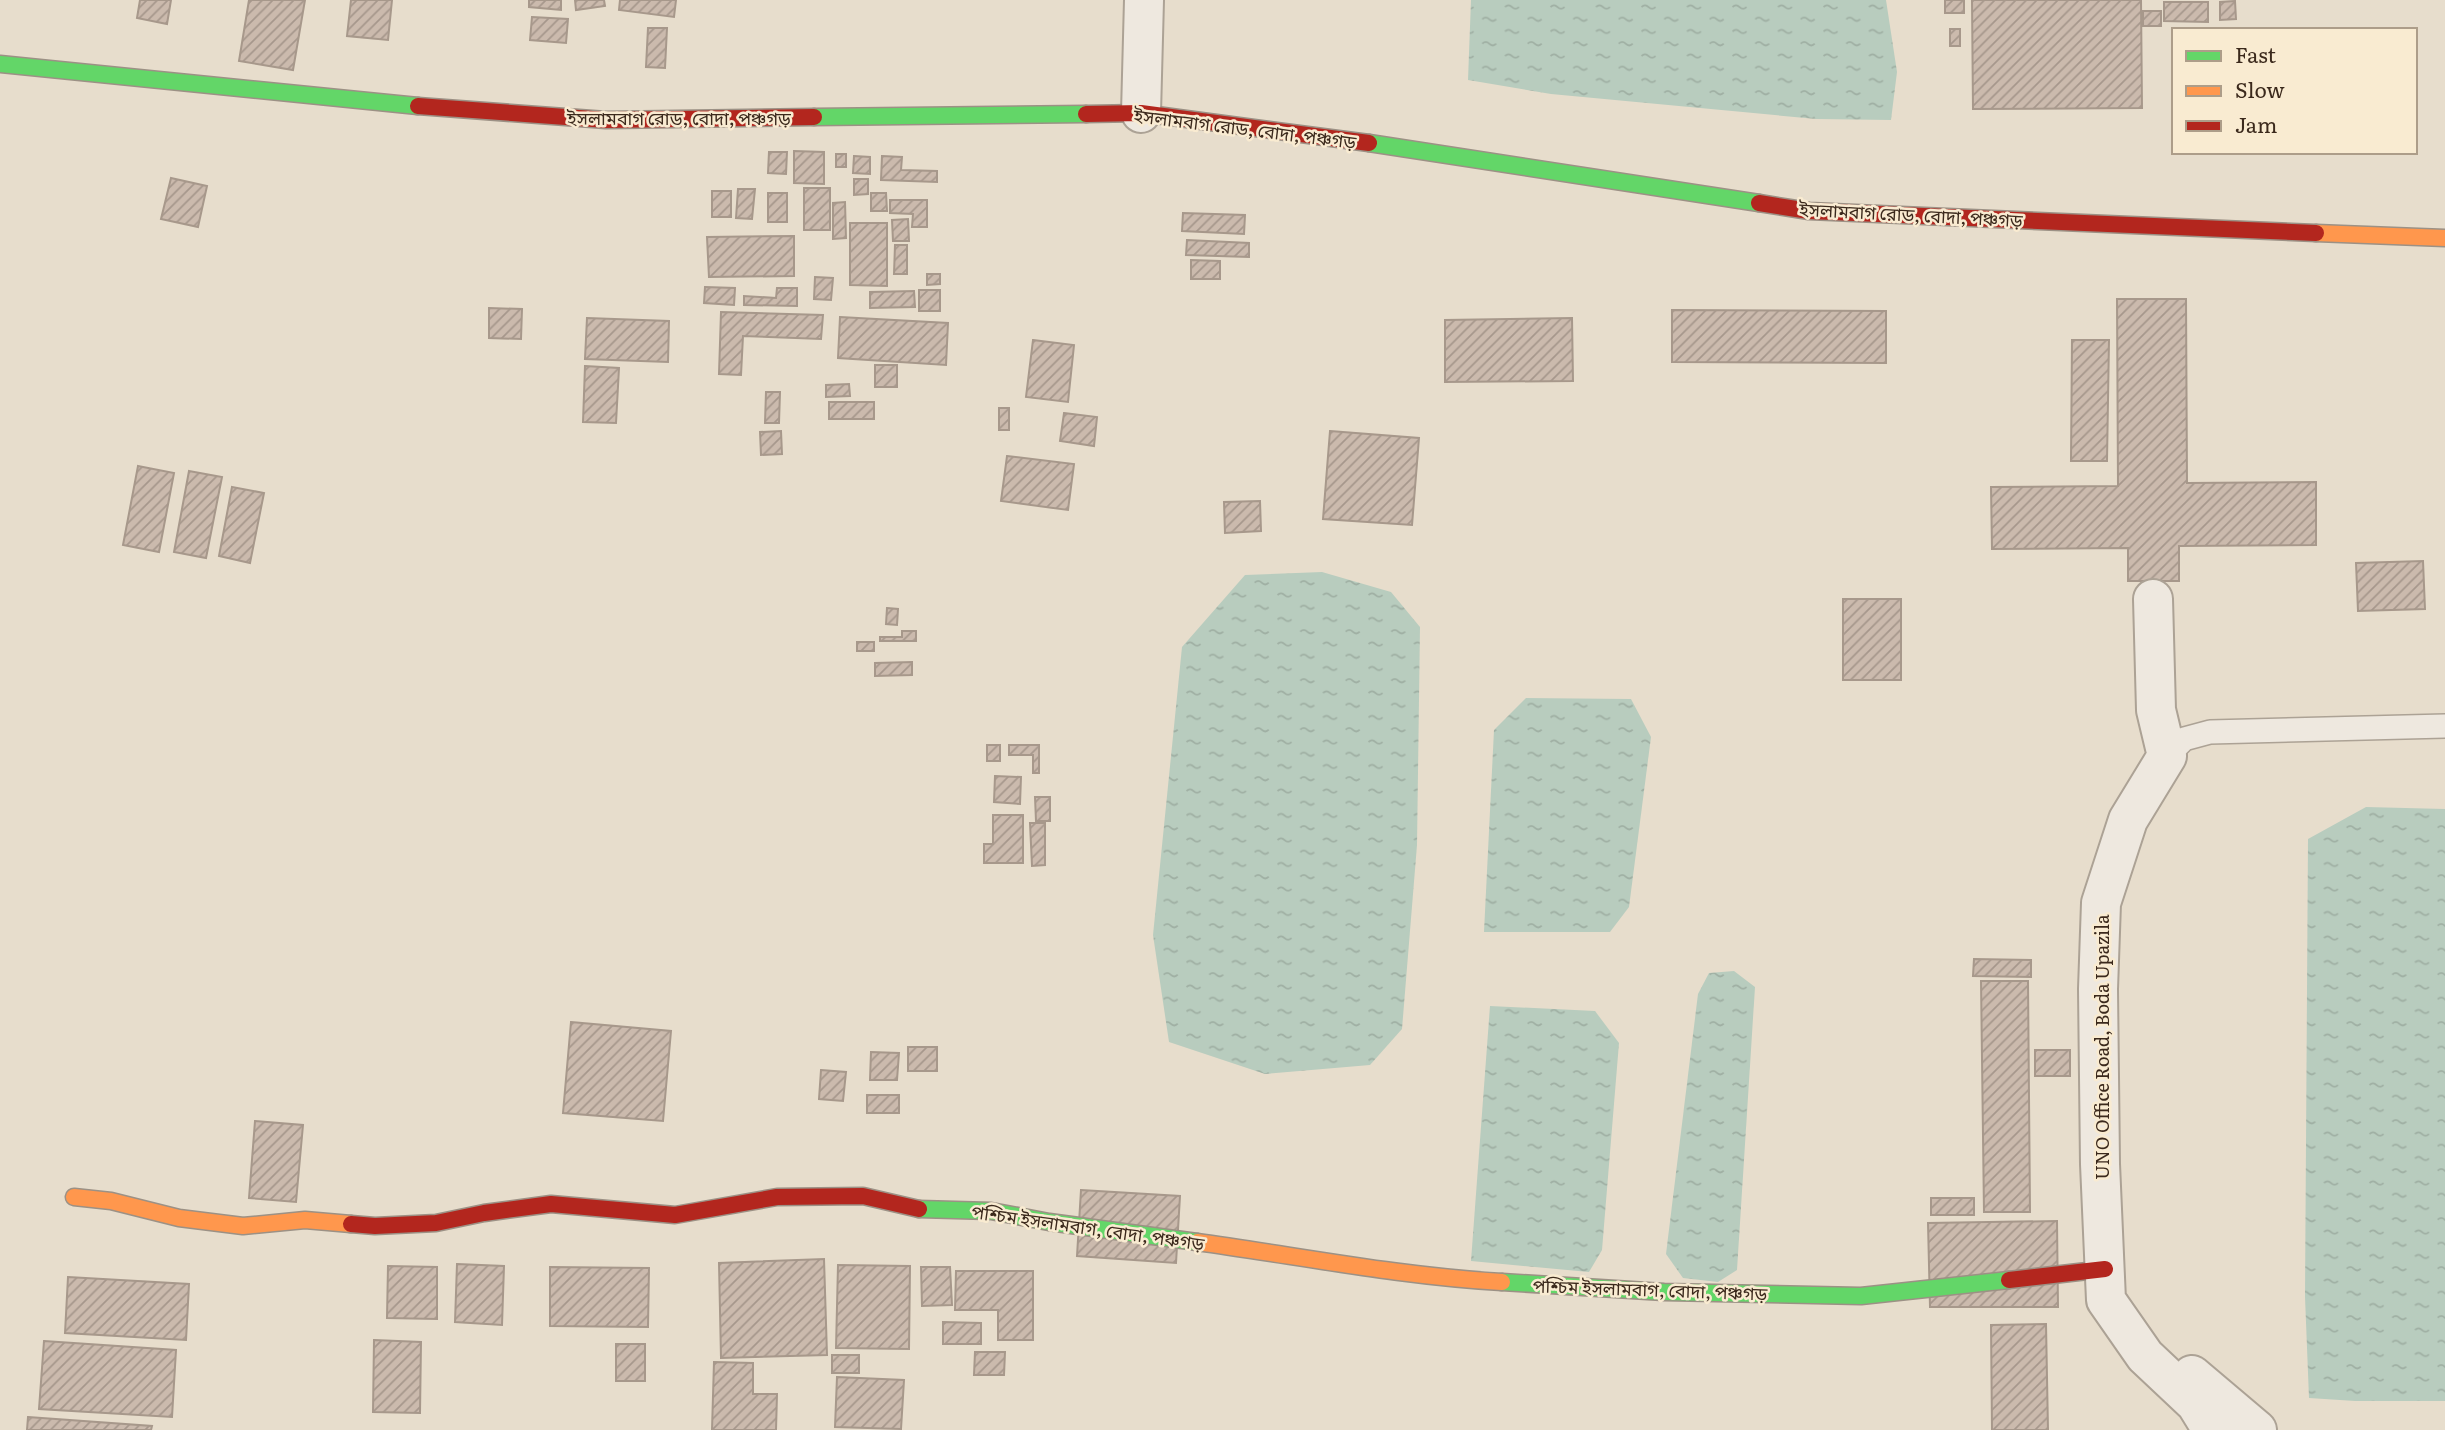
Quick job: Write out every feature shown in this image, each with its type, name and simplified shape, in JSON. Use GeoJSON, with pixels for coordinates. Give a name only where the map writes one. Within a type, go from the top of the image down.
{"type":"FeatureCollection","features":[{"type":"Feature","properties":{"kind":"street"},"geometry":{"type":"LineString","coordinates":[[1141,113],[1144,0]]}},
{"type":"Feature","properties":{"kind":"street","name":"ইসলামবাগ রোড, বোদা, পঞ্চগড়"},"geometry":{"type":"LineString","coordinates":[[0,64],[404,105],[606,120],[1141,113],[1418,149],[1809,211],[2445,238]]}},
{"type":"Feature","properties":{"kind":"street"},"geometry":{"type":"LineString","coordinates":[[2153,599],[2156,709],[2166,756]]}},
{"type":"Feature","properties":{"kind":"street","name":"UNO Office Road, Boda Upazila"},"geometry":{"type":"LineString","coordinates":[[2166,756],[2128,820],[2101,903],[2098,989],[2100,1164],[2106,1300],[2145,1356],[2196,1404],[2212,1430]]}},
{"type":"Feature","properties":{"kind":"street","name":"পশ্চিম ইসলামবাগ, বোদা, পঞ্চগড়"},"geometry":{"type":"LineString","coordinates":[[74,1197],[111,1201],[179,1218],[243,1226],[305,1220],[375,1226],[436,1223],[484,1213],[551,1205],[676,1215],[778,1197],[863,1196],[926,1210],[991,1211],[1286,1257],[1462,1280],[1664,1292],[1861,1296],[2105,1269]]}},
{"type":"Feature","properties":{"kind":"street"},"geometry":{"type":"LineString","coordinates":[[2145,1356],[2188,1371],[2257,1430]]}},
{"type":"Feature","properties":{"kind":"lane"},"geometry":{"type":"LineString","coordinates":[[2166,756],[2183,739],[2210,732],[2445,726]]}},
{"type":"Feature","properties":{"kind":"water"},"geometry":{"type":"Polygon","coordinates":[[[1471,0],[1886,0],[1897,72],[1891,120],[1816,119],[1551,94],[1468,80],[1471,0]]]}},
{"type":"Feature","properties":{"kind":"water"},"geometry":{"type":"Polygon","coordinates":[[[1322,572],[1391,592],[1420,627],[1417,845],[1402,1029],[1370,1065],[1265,1074],[1169,1042],[1153,935],[1182,647],[1245,575],[1322,572]]]}},
{"type":"Feature","properties":{"kind":"water"},"geometry":{"type":"Polygon","coordinates":[[[1526,698],[1631,699],[1651,737],[1629,907],[1610,932],[1484,932],[1494,730],[1526,698]]]}},
{"type":"Feature","properties":{"kind":"water"},"geometry":{"type":"Polygon","coordinates":[[[2366,807],[2445,809],[2445,1401],[2309,1398],[2305,1297],[2308,839],[2366,807]]]}},
{"type":"Feature","properties":{"kind":"water"},"geometry":{"type":"Polygon","coordinates":[[[1734,971],[1755,987],[1737,1270],[1718,1282],[1683,1278],[1666,1254],[1698,994],[1709,973],[1734,971]]]}},
{"type":"Feature","properties":{"kind":"water"},"geometry":{"type":"Polygon","coordinates":[[[1490,1006],[1595,1011],[1619,1043],[1602,1250],[1589,1272],[1471,1261],[1490,1006]]]}},
{"type":"Feature","properties":{"kind":"building"},"geometry":{"type":"Polygon","coordinates":[[[140,0],[171,0],[167,24],[137,18],[140,0]]]}},
{"type":"Feature","properties":{"kind":"building"},"geometry":{"type":"Polygon","coordinates":[[[249,0],[305,0],[293,70],[239,61],[249,0]]]}},
{"type":"Feature","properties":{"kind":"building"},"geometry":{"type":"Polygon","coordinates":[[[351,0],[392,0],[388,40],[347,36],[351,0]]]}},
{"type":"Feature","properties":{"kind":"building"},"geometry":{"type":"Polygon","coordinates":[[[529,0],[561,0],[561,10],[529,7],[529,0]]]}},
{"type":"Feature","properties":{"kind":"building"},"geometry":{"type":"Polygon","coordinates":[[[575,0],[604,0],[605,6],[576,10],[575,0]]]}},
{"type":"Feature","properties":{"kind":"building"},"geometry":{"type":"Polygon","coordinates":[[[620,0],[676,0],[674,17],[619,10],[620,0]]]}},
{"type":"Feature","properties":{"kind":"building"},"geometry":{"type":"Polygon","coordinates":[[[1945,0],[1964,0],[1964,13],[1945,13],[1945,0]]]}},
{"type":"Feature","properties":{"kind":"building"},"geometry":{"type":"Polygon","coordinates":[[[1972,0],[2141,0],[2142,108],[1973,109],[1972,0]]]}},
{"type":"Feature","properties":{"kind":"building"},"geometry":{"type":"Polygon","coordinates":[[[2235,1],[2236,19],[2220,20],[2220,2],[2235,1]]]}},
{"type":"Feature","properties":{"kind":"building"},"geometry":{"type":"Polygon","coordinates":[[[2164,2],[2208,2],[2208,22],[2164,21],[2164,2]]]}},
{"type":"Feature","properties":{"kind":"building"},"geometry":{"type":"Polygon","coordinates":[[[2143,11],[2161,11],[2161,26],[2143,26],[2143,11]]]}},
{"type":"Feature","properties":{"kind":"building"},"geometry":{"type":"Polygon","coordinates":[[[532,17],[568,19],[566,43],[530,40],[532,17]]]}},
{"type":"Feature","properties":{"kind":"building"},"geometry":{"type":"Polygon","coordinates":[[[648,28],[667,28],[665,68],[646,67],[648,28]]]}},
{"type":"Feature","properties":{"kind":"building"},"geometry":{"type":"Polygon","coordinates":[[[1950,29],[1960,29],[1960,46],[1950,46],[1950,29]]]}},
{"type":"Feature","properties":{"kind":"building"},"geometry":{"type":"Polygon","coordinates":[[[794,151],[824,152],[824,184],[794,183],[794,151]]]}},
{"type":"Feature","properties":{"kind":"building"},"geometry":{"type":"Polygon","coordinates":[[[769,152],[787,152],[786,174],[768,173],[769,152]]]}},
{"type":"Feature","properties":{"kind":"building"},"geometry":{"type":"Polygon","coordinates":[[[836,154],[846,154],[846,167],[836,167],[836,154]]]}},
{"type":"Feature","properties":{"kind":"building"},"geometry":{"type":"Polygon","coordinates":[[[854,156],[870,157],[870,174],[853,173],[854,156]]]}},
{"type":"Feature","properties":{"kind":"building"},"geometry":{"type":"Polygon","coordinates":[[[882,156],[902,157],[901,170],[937,171],[937,182],[881,180],[882,156]]]}},
{"type":"Feature","properties":{"kind":"building"},"geometry":{"type":"Polygon","coordinates":[[[171,178],[207,186],[198,227],[161,219],[171,178]]]}},
{"type":"Feature","properties":{"kind":"building"},"geometry":{"type":"Polygon","coordinates":[[[854,179],[868,179],[868,194],[854,195],[854,179]]]}},
{"type":"Feature","properties":{"kind":"building"},"geometry":{"type":"Polygon","coordinates":[[[804,188],[830,188],[830,230],[804,230],[804,188]]]}},
{"type":"Feature","properties":{"kind":"building"},"geometry":{"type":"Polygon","coordinates":[[[738,189],[755,189],[752,219],[736,218],[738,189]]]}},
{"type":"Feature","properties":{"kind":"building"},"geometry":{"type":"Polygon","coordinates":[[[712,191],[731,191],[731,217],[712,217],[712,191]]]}},
{"type":"Feature","properties":{"kind":"building"},"geometry":{"type":"Polygon","coordinates":[[[768,193],[787,193],[787,222],[768,222],[768,193]]]}},
{"type":"Feature","properties":{"kind":"building"},"geometry":{"type":"Polygon","coordinates":[[[871,193],[886,193],[887,211],[871,211],[871,193]]]}},
{"type":"Feature","properties":{"kind":"building"},"geometry":{"type":"Polygon","coordinates":[[[890,200],[927,200],[927,227],[912,227],[913,214],[890,213],[890,200]]]}},
{"type":"Feature","properties":{"kind":"building"},"geometry":{"type":"Polygon","coordinates":[[[845,202],[846,238],[833,239],[833,203],[845,202]]]}},
{"type":"Feature","properties":{"kind":"building"},"geometry":{"type":"Polygon","coordinates":[[[1183,213],[1245,215],[1244,234],[1182,231],[1183,213]]]}},
{"type":"Feature","properties":{"kind":"building"},"geometry":{"type":"Polygon","coordinates":[[[908,219],[909,241],[893,241],[892,220],[908,219]]]}},
{"type":"Feature","properties":{"kind":"building"},"geometry":{"type":"Polygon","coordinates":[[[850,223],[887,223],[887,286],[850,285],[850,223]]]}},
{"type":"Feature","properties":{"kind":"building"},"geometry":{"type":"Polygon","coordinates":[[[794,236],[794,276],[709,277],[707,237],[794,236]]]}},
{"type":"Feature","properties":{"kind":"building"},"geometry":{"type":"Polygon","coordinates":[[[1187,240],[1249,243],[1249,257],[1186,255],[1187,240]]]}},
{"type":"Feature","properties":{"kind":"building"},"geometry":{"type":"Polygon","coordinates":[[[895,245],[907,245],[907,274],[894,274],[895,245]]]}},
{"type":"Feature","properties":{"kind":"building"},"geometry":{"type":"Polygon","coordinates":[[[1191,260],[1220,261],[1220,279],[1191,279],[1191,260]]]}},
{"type":"Feature","properties":{"kind":"building"},"geometry":{"type":"Polygon","coordinates":[[[927,274],[940,274],[940,284],[927,285],[927,274]]]}},
{"type":"Feature","properties":{"kind":"building"},"geometry":{"type":"Polygon","coordinates":[[[815,277],[833,278],[831,300],[814,299],[815,277]]]}},
{"type":"Feature","properties":{"kind":"building"},"geometry":{"type":"Polygon","coordinates":[[[705,287],[735,288],[734,305],[704,303],[705,287]]]}},
{"type":"Feature","properties":{"kind":"building"},"geometry":{"type":"Polygon","coordinates":[[[777,288],[797,288],[797,306],[744,305],[744,296],[776,298],[777,288]]]}},
{"type":"Feature","properties":{"kind":"building"},"geometry":{"type":"Polygon","coordinates":[[[919,290],[940,290],[940,311],[919,311],[919,290]]]}},
{"type":"Feature","properties":{"kind":"building"},"geometry":{"type":"Polygon","coordinates":[[[914,291],[915,307],[870,308],[870,292],[914,291]]]}},
{"type":"Feature","properties":{"kind":"building"},"geometry":{"type":"Polygon","coordinates":[[[2117,299],[2186,299],[2187,483],[2316,482],[2316,545],[2179,546],[2179,581],[2128,581],[2128,548],[1992,549],[1991,487],[2118,486],[2117,299]]]}},
{"type":"Feature","properties":{"kind":"building"},"geometry":{"type":"Polygon","coordinates":[[[489,308],[522,309],[521,339],[489,338],[489,308]]]}},
{"type":"Feature","properties":{"kind":"building"},"geometry":{"type":"Polygon","coordinates":[[[1672,310],[1886,311],[1886,363],[1672,362],[1672,310]]]}},
{"type":"Feature","properties":{"kind":"building"},"geometry":{"type":"Polygon","coordinates":[[[721,312],[823,315],[821,339],[743,336],[741,375],[719,374],[721,312]]]}},
{"type":"Feature","properties":{"kind":"building"},"geometry":{"type":"Polygon","coordinates":[[[840,317],[948,323],[946,365],[838,358],[840,317]]]}},
{"type":"Feature","properties":{"kind":"building"},"geometry":{"type":"Polygon","coordinates":[[[587,318],[669,321],[668,362],[585,359],[587,318]]]}},
{"type":"Feature","properties":{"kind":"building"},"geometry":{"type":"Polygon","coordinates":[[[1572,318],[1573,381],[1445,382],[1445,320],[1572,318]]]}},
{"type":"Feature","properties":{"kind":"building"},"geometry":{"type":"Polygon","coordinates":[[[1033,340],[1074,345],[1068,402],[1026,397],[1033,340]]]}},
{"type":"Feature","properties":{"kind":"building"},"geometry":{"type":"Polygon","coordinates":[[[2072,340],[2109,340],[2107,461],[2071,461],[2072,340]]]}},
{"type":"Feature","properties":{"kind":"building"},"geometry":{"type":"Polygon","coordinates":[[[875,365],[897,365],[897,387],[875,387],[875,365]]]}},
{"type":"Feature","properties":{"kind":"building"},"geometry":{"type":"Polygon","coordinates":[[[585,366],[619,368],[616,423],[583,422],[585,366]]]}},
{"type":"Feature","properties":{"kind":"building"},"geometry":{"type":"Polygon","coordinates":[[[849,384],[850,396],[826,397],[826,385],[849,384]]]}},
{"type":"Feature","properties":{"kind":"building"},"geometry":{"type":"Polygon","coordinates":[[[766,392],[780,392],[779,423],[765,423],[766,392]]]}},
{"type":"Feature","properties":{"kind":"building"},"geometry":{"type":"Polygon","coordinates":[[[829,402],[874,402],[874,419],[829,419],[829,402]]]}},
{"type":"Feature","properties":{"kind":"building"},"geometry":{"type":"Polygon","coordinates":[[[999,408],[1009,408],[1009,430],[999,430],[999,408]]]}},
{"type":"Feature","properties":{"kind":"building"},"geometry":{"type":"Polygon","coordinates":[[[1064,413],[1097,417],[1094,446],[1060,441],[1064,413]]]}},
{"type":"Feature","properties":{"kind":"building"},"geometry":{"type":"Polygon","coordinates":[[[781,431],[782,454],[761,455],[760,432],[781,431]]]}},
{"type":"Feature","properties":{"kind":"building"},"geometry":{"type":"Polygon","coordinates":[[[1330,431],[1419,438],[1412,525],[1323,519],[1330,431]]]}},
{"type":"Feature","properties":{"kind":"building"},"geometry":{"type":"Polygon","coordinates":[[[1007,456],[1074,464],[1068,510],[1001,501],[1007,456]]]}},
{"type":"Feature","properties":{"kind":"building"},"geometry":{"type":"Polygon","coordinates":[[[138,466],[174,473],[159,552],[123,545],[138,466]]]}},
{"type":"Feature","properties":{"kind":"building"},"geometry":{"type":"Polygon","coordinates":[[[189,471],[222,477],[206,558],[174,552],[189,471]]]}},
{"type":"Feature","properties":{"kind":"building"},"geometry":{"type":"Polygon","coordinates":[[[232,487],[264,493],[250,563],[219,556],[232,487]]]}},
{"type":"Feature","properties":{"kind":"building"},"geometry":{"type":"Polygon","coordinates":[[[1260,501],[1261,531],[1225,533],[1224,502],[1260,501]]]}},
{"type":"Feature","properties":{"kind":"building"},"geometry":{"type":"Polygon","coordinates":[[[2423,561],[2425,609],[2358,611],[2356,563],[2423,561]]]}},
{"type":"Feature","properties":{"kind":"building"},"geometry":{"type":"Polygon","coordinates":[[[1843,599],[1901,599],[1901,680],[1843,680],[1843,599]]]}},
{"type":"Feature","properties":{"kind":"building"},"geometry":{"type":"Polygon","coordinates":[[[887,608],[898,609],[897,625],[886,624],[887,608]]]}},
{"type":"Feature","properties":{"kind":"building"},"geometry":{"type":"Polygon","coordinates":[[[902,631],[916,631],[916,641],[880,641],[880,637],[902,637],[902,631]]]}},
{"type":"Feature","properties":{"kind":"building"},"geometry":{"type":"Polygon","coordinates":[[[857,642],[874,642],[874,651],[857,651],[857,642]]]}},
{"type":"Feature","properties":{"kind":"building"},"geometry":{"type":"Polygon","coordinates":[[[912,662],[912,675],[875,676],[875,663],[912,662]]]}},
{"type":"Feature","properties":{"kind":"building"},"geometry":{"type":"Polygon","coordinates":[[[987,745],[1000,745],[1000,761],[987,761],[987,745]]]}},
{"type":"Feature","properties":{"kind":"building"},"geometry":{"type":"Polygon","coordinates":[[[1009,745],[1039,745],[1039,773],[1033,773],[1033,755],[1009,755],[1009,745]]]}},
{"type":"Feature","properties":{"kind":"building"},"geometry":{"type":"Polygon","coordinates":[[[995,776],[1021,777],[1020,804],[994,802],[995,776]]]}},
{"type":"Feature","properties":{"kind":"building"},"geometry":{"type":"Polygon","coordinates":[[[1035,797],[1050,797],[1050,821],[1036,821],[1035,797]]]}},
{"type":"Feature","properties":{"kind":"building"},"geometry":{"type":"Polygon","coordinates":[[[993,815],[1023,815],[1023,863],[984,863],[984,844],[993,844],[993,815]]]}},
{"type":"Feature","properties":{"kind":"building"},"geometry":{"type":"Polygon","coordinates":[[[1030,823],[1045,823],[1045,865],[1032,866],[1030,823]]]}},
{"type":"Feature","properties":{"kind":"building"},"geometry":{"type":"Polygon","coordinates":[[[1974,959],[2031,960],[2031,977],[1973,976],[1974,959]]]}},
{"type":"Feature","properties":{"kind":"building"},"geometry":{"type":"Polygon","coordinates":[[[1981,981],[2028,981],[2030,1212],[1984,1212],[1981,981]]]}},
{"type":"Feature","properties":{"kind":"building"},"geometry":{"type":"Polygon","coordinates":[[[571,1022],[671,1031],[663,1121],[563,1113],[571,1022]]]}},
{"type":"Feature","properties":{"kind":"building"},"geometry":{"type":"Polygon","coordinates":[[[908,1047],[937,1047],[937,1071],[908,1071],[908,1047]]]}},
{"type":"Feature","properties":{"kind":"building"},"geometry":{"type":"Polygon","coordinates":[[[2035,1050],[2070,1050],[2070,1076],[2035,1076],[2035,1050]]]}},
{"type":"Feature","properties":{"kind":"building"},"geometry":{"type":"Polygon","coordinates":[[[871,1052],[899,1053],[897,1080],[870,1080],[871,1052]]]}},
{"type":"Feature","properties":{"kind":"building"},"geometry":{"type":"Polygon","coordinates":[[[821,1070],[846,1072],[843,1101],[819,1099],[821,1070]]]}},
{"type":"Feature","properties":{"kind":"building"},"geometry":{"type":"Polygon","coordinates":[[[867,1095],[899,1095],[899,1113],[867,1113],[867,1095]]]}},
{"type":"Feature","properties":{"kind":"building"},"geometry":{"type":"Polygon","coordinates":[[[255,1121],[303,1125],[296,1202],[249,1198],[255,1121]]]}},
{"type":"Feature","properties":{"kind":"building"},"geometry":{"type":"Polygon","coordinates":[[[1081,1190],[1180,1196],[1176,1263],[1077,1256],[1081,1190]]]}},
{"type":"Feature","properties":{"kind":"building"},"geometry":{"type":"Polygon","coordinates":[[[1931,1198],[1974,1198],[1974,1215],[1931,1215],[1931,1198]]]}},
{"type":"Feature","properties":{"kind":"building"},"geometry":{"type":"Polygon","coordinates":[[[2057,1221],[2058,1307],[1930,1307],[1928,1223],[2057,1221]]]}},
{"type":"Feature","properties":{"kind":"building"},"geometry":{"type":"Polygon","coordinates":[[[824,1259],[827,1355],[721,1358],[719,1263],[824,1259]]]}},
{"type":"Feature","properties":{"kind":"building"},"geometry":{"type":"Polygon","coordinates":[[[457,1264],[504,1266],[502,1325],[455,1322],[457,1264]]]}},
{"type":"Feature","properties":{"kind":"building"},"geometry":{"type":"Polygon","coordinates":[[[838,1265],[910,1266],[909,1349],[836,1348],[838,1265]]]}},
{"type":"Feature","properties":{"kind":"building"},"geometry":{"type":"Polygon","coordinates":[[[388,1266],[437,1267],[437,1319],[387,1318],[388,1266]]]}},
{"type":"Feature","properties":{"kind":"building"},"geometry":{"type":"Polygon","coordinates":[[[550,1267],[649,1268],[648,1327],[550,1326],[550,1267]]]}},
{"type":"Feature","properties":{"kind":"building"},"geometry":{"type":"Polygon","coordinates":[[[921,1267],[950,1267],[952,1305],[922,1306],[921,1267]]]}},
{"type":"Feature","properties":{"kind":"building"},"geometry":{"type":"Polygon","coordinates":[[[956,1271],[1033,1271],[1033,1340],[998,1340],[998,1310],[955,1310],[956,1271]]]}},
{"type":"Feature","properties":{"kind":"building"},"geometry":{"type":"Polygon","coordinates":[[[68,1277],[189,1284],[186,1340],[65,1333],[68,1277]]]}},
{"type":"Feature","properties":{"kind":"building"},"geometry":{"type":"Polygon","coordinates":[[[943,1322],[981,1323],[981,1344],[943,1344],[943,1322]]]}},
{"type":"Feature","properties":{"kind":"building"},"geometry":{"type":"Polygon","coordinates":[[[2046,1324],[2048,1430],[1992,1430],[1991,1325],[2046,1324]]]}},
{"type":"Feature","properties":{"kind":"building"},"geometry":{"type":"Polygon","coordinates":[[[374,1340],[421,1342],[420,1413],[373,1412],[374,1340]]]}},
{"type":"Feature","properties":{"kind":"building"},"geometry":{"type":"Polygon","coordinates":[[[44,1341],[176,1350],[172,1417],[39,1409],[44,1341]]]}},
{"type":"Feature","properties":{"kind":"building"},"geometry":{"type":"Polygon","coordinates":[[[616,1344],[645,1344],[645,1381],[616,1381],[616,1344]]]}},
{"type":"Feature","properties":{"kind":"building"},"geometry":{"type":"Polygon","coordinates":[[[975,1352],[1005,1352],[1004,1375],[974,1375],[975,1352]]]}},
{"type":"Feature","properties":{"kind":"building"},"geometry":{"type":"Polygon","coordinates":[[[832,1355],[859,1355],[859,1373],[832,1373],[832,1355]]]}},
{"type":"Feature","properties":{"kind":"building"},"geometry":{"type":"Polygon","coordinates":[[[714,1362],[753,1363],[753,1394],[777,1394],[776,1430],[712,1430],[714,1362]]]}},
{"type":"Feature","properties":{"kind":"building"},"geometry":{"type":"Polygon","coordinates":[[[837,1377],[904,1380],[901,1429],[835,1427],[837,1377]]]}},
{"type":"Feature","properties":{"kind":"building"},"geometry":{"type":"Polygon","coordinates":[[[28,1417],[152,1426],[151,1430],[27,1430],[28,1417]]]}},
{"type":"Feature","properties":{"kind":"traffic: fast"},"geometry":{"type":"LineString","coordinates":[[0,64],[418,106]]}},
{"type":"Feature","properties":{"kind":"traffic: fast"},"geometry":{"type":"LineString","coordinates":[[814,117],[1086,114]]}},
{"type":"Feature","properties":{"kind":"traffic: fast"},"geometry":{"type":"LineString","coordinates":[[1369,143],[1759,203]]}},
{"type":"Feature","properties":{"kind":"traffic: fast"},"geometry":{"type":"LineString","coordinates":[[919,1209],[991,1211],[1049,1222],[1197,1242]]}},
{"type":"Feature","properties":{"kind":"traffic: fast"},"geometry":{"type":"LineString","coordinates":[[1502,1282],[1664,1292],[1861,1296],[2009,1280]]}},
{"type":"Feature","properties":{"kind":"traffic: slow"},"geometry":{"type":"LineString","coordinates":[[2316,233],[2445,238]]}},
{"type":"Feature","properties":{"kind":"traffic: slow"},"geometry":{"type":"LineString","coordinates":[[74,1197],[111,1201],[179,1218],[243,1226],[305,1220],[351,1224]]}},
{"type":"Feature","properties":{"kind":"traffic: slow"},"geometry":{"type":"LineString","coordinates":[[1197,1242],[1387,1270],[1502,1282]]}},
{"type":"Feature","properties":{"kind":"traffic: jam"},"geometry":{"type":"LineString","coordinates":[[418,106],[606,120],[814,117]]}},
{"type":"Feature","properties":{"kind":"traffic: jam"},"geometry":{"type":"LineString","coordinates":[[1086,114],[1141,113],[1369,143]]}},
{"type":"Feature","properties":{"kind":"traffic: jam"},"geometry":{"type":"LineString","coordinates":[[1759,203],[1809,211],[2316,233]]}},
{"type":"Feature","properties":{"kind":"traffic: jam"},"geometry":{"type":"LineString","coordinates":[[351,1224],[375,1226],[436,1223],[551,1204],[675,1215],[777,1197],[863,1196],[919,1209]]}},
{"type":"Feature","properties":{"kind":"traffic: jam"},"geometry":{"type":"LineString","coordinates":[[2009,1280],[2105,1269]]}}]}
